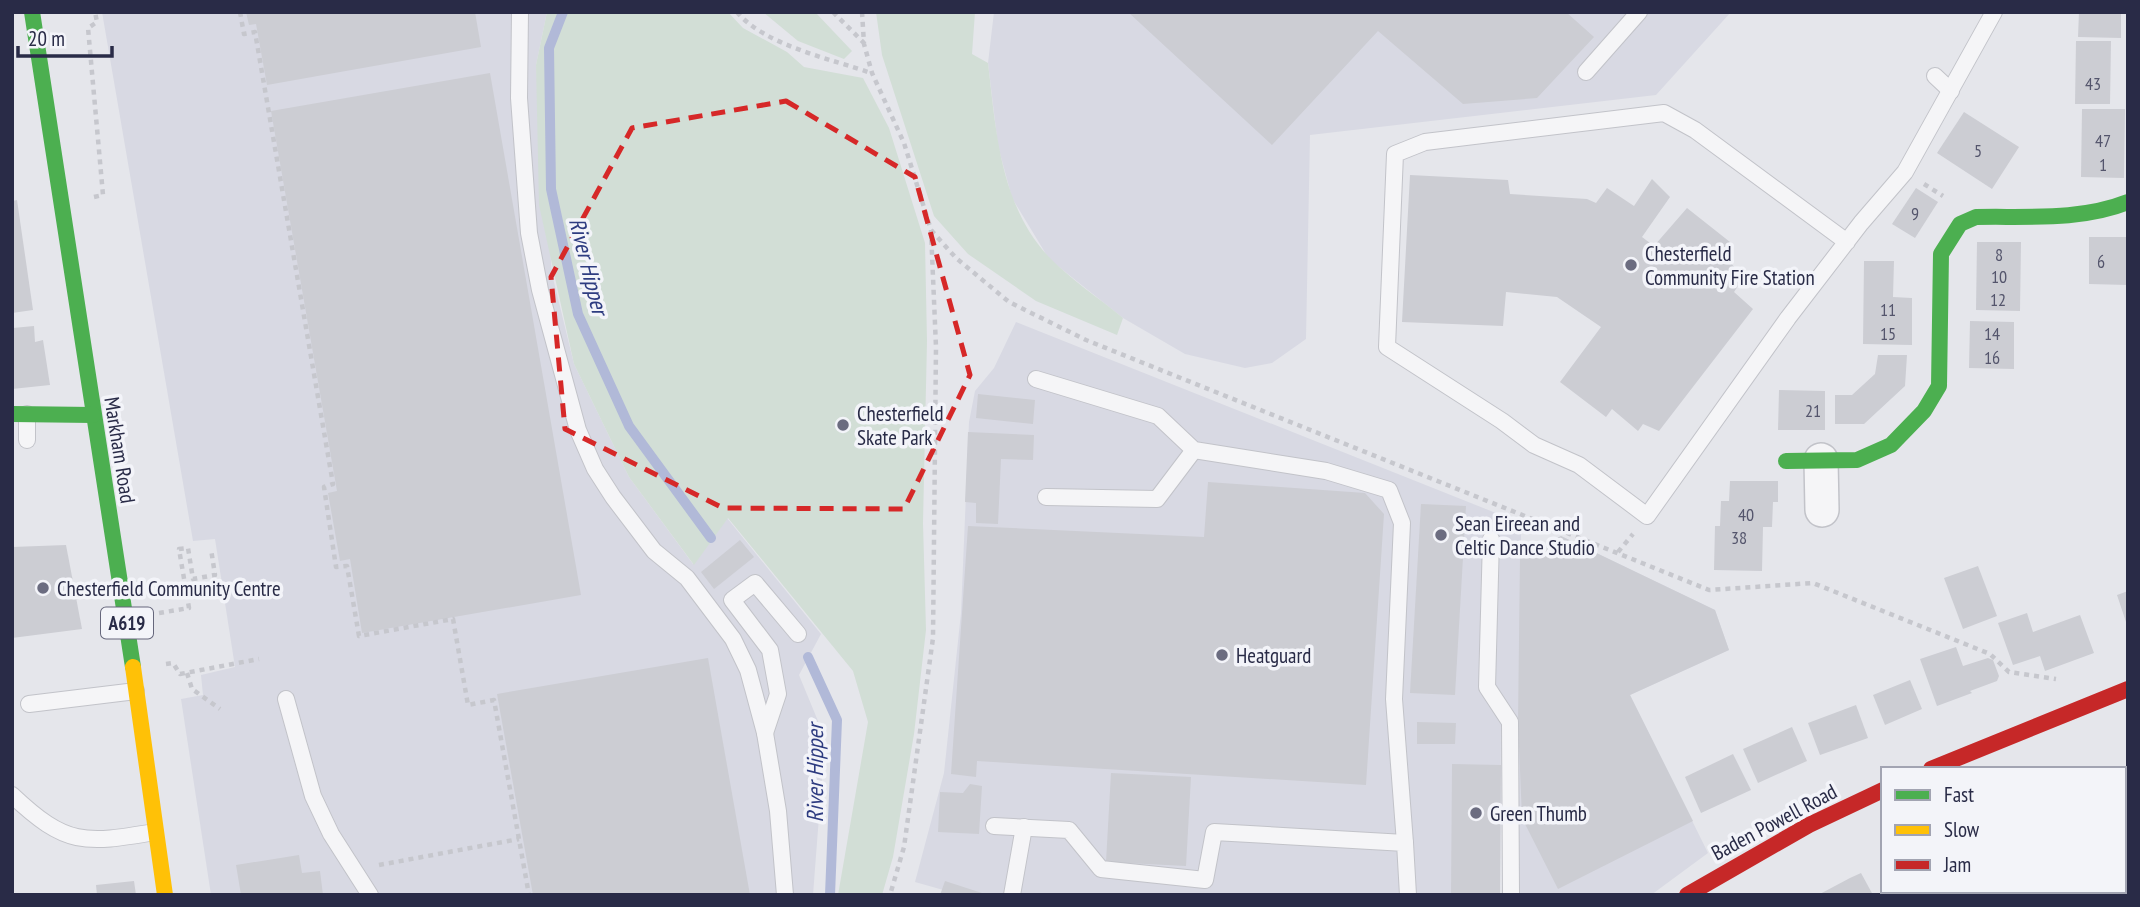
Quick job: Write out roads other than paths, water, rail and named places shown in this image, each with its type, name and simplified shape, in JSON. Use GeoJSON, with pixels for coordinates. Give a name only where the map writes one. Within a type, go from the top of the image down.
{"type":"FeatureCollection","features":[{"type":"Feature","properties":{"kind":"main road","name":"Markham Road"},"geometry":{"type":"LineString","coordinates":[[32,12],[165,895]]}},
{"type":"Feature","properties":{"kind":"main road"},"geometry":{"type":"LineString","coordinates":[[1786,461],[1857,460],[1891,445],[1924,411],[1939,386],[1941,254],[1960,225],[1976,217],[2083,215],[2106,211],[2128,202]]}},
{"type":"Feature","properties":{"kind":"main road"},"geometry":{"type":"LineString","coordinates":[[20,414],[93,415]]}},
{"type":"Feature","properties":{"kind":"main road"},"geometry":{"type":"LineString","coordinates":[[1936,767],[2128,690]]}},
{"type":"Feature","properties":{"kind":"main road","name":"Baden Powell Road"},"geometry":{"type":"LineString","coordinates":[[1687,895],[1809,825],[1881,791]]}},
{"type":"Feature","properties":{"kind":"street"},"geometry":{"type":"LineString","coordinates":[[1821,460],[1822,510]]}},
{"type":"Feature","properties":{"kind":"lane"},"geometry":{"type":"LineString","coordinates":[[520,12],[519,98],[528,233],[546,316],[578,430],[595,470],[620,507],[654,551],[687,578],[733,639],[748,670],[765,733],[778,811],[785,895]]}},
{"type":"Feature","properties":{"kind":"lane"},"geometry":{"type":"LineString","coordinates":[[1586,72],[1639,12]]}},
{"type":"Feature","properties":{"kind":"lane"},"geometry":{"type":"LineString","coordinates":[[1847,242],[1695,130],[1664,113],[1425,142],[1395,154],[1387,347],[1502,421],[1534,445],[1579,465],[1647,516],[1788,318],[1905,172],[1994,12]]}},
{"type":"Feature","properties":{"kind":"lane"},"geometry":{"type":"LineString","coordinates":[[1935,76],[1951,91]]}},
{"type":"Feature","properties":{"kind":"lane"},"geometry":{"type":"LineString","coordinates":[[1036,379],[1157,416],[1194,450],[1326,471],[1389,490],[1402,523],[1394,699],[1408,895]]}},
{"type":"Feature","properties":{"kind":"lane"},"geometry":{"type":"LineString","coordinates":[[20,414],[27,440]]}},
{"type":"Feature","properties":{"kind":"lane"},"geometry":{"type":"LineString","coordinates":[[1046,497],[1157,499],[1194,450]]}},
{"type":"Feature","properties":{"kind":"lane"},"geometry":{"type":"LineString","coordinates":[[1490,539],[1487,687],[1510,722],[1511,895]]}},
{"type":"Feature","properties":{"kind":"lane"},"geometry":{"type":"LineString","coordinates":[[765,733],[778,694],[770,650],[732,600],[755,583],[798,634]]}},
{"type":"Feature","properties":{"kind":"lane"},"geometry":{"type":"LineString","coordinates":[[29,704],[136,691]]}},
{"type":"Feature","properties":{"kind":"lane"},"geometry":{"type":"LineString","coordinates":[[286,699],[313,796],[331,834],[370,895]]}},
{"type":"Feature","properties":{"kind":"lane"},"geometry":{"type":"LineString","coordinates":[[12,795],[53,830],[76,838],[103,840],[155,832]]}},
{"type":"Feature","properties":{"kind":"lane"},"geometry":{"type":"LineString","coordinates":[[994,826],[1069,830],[1101,869],[1205,880],[1214,832],[1405,843]]}},
{"type":"Feature","properties":{"kind":"lane"},"geometry":{"type":"LineString","coordinates":[[1012,895],[1024,827]]}},
{"type":"Feature","properties":{"kind":"waterway","name":"River Hipper"},"geometry":{"type":"LineString","coordinates":[[563,12],[549,48],[551,189],[578,314],[629,426],[711,538]]}},
{"type":"Feature","properties":{"kind":"waterway","name":"River Hipper"},"geometry":{"type":"LineString","coordinates":[[808,657],[837,720],[830,895]]}},
{"type":"Feature","properties":{"kind":"place","name":"Chesterfield Community Fire Station"},"geometry":{"type":"Point","coordinates":[1631,265]}},
{"type":"Feature","properties":{"kind":"place","name":"Chesterfield Skate Park"},"geometry":{"type":"Point","coordinates":[843,425]}},
{"type":"Feature","properties":{"kind":"place","name":"Sean Eireean and Celtic Dance Studio"},"geometry":{"type":"Point","coordinates":[1441,535]}},
{"type":"Feature","properties":{"kind":"place","name":"Chesterfield Community Centre"},"geometry":{"type":"Point","coordinates":[43,588]}},
{"type":"Feature","properties":{"kind":"place","name":"Heatguard"},"geometry":{"type":"Point","coordinates":[1222,655]}},
{"type":"Feature","properties":{"kind":"place","name":"Green Thumb"},"geometry":{"type":"Point","coordinates":[1476,813]}}]}
